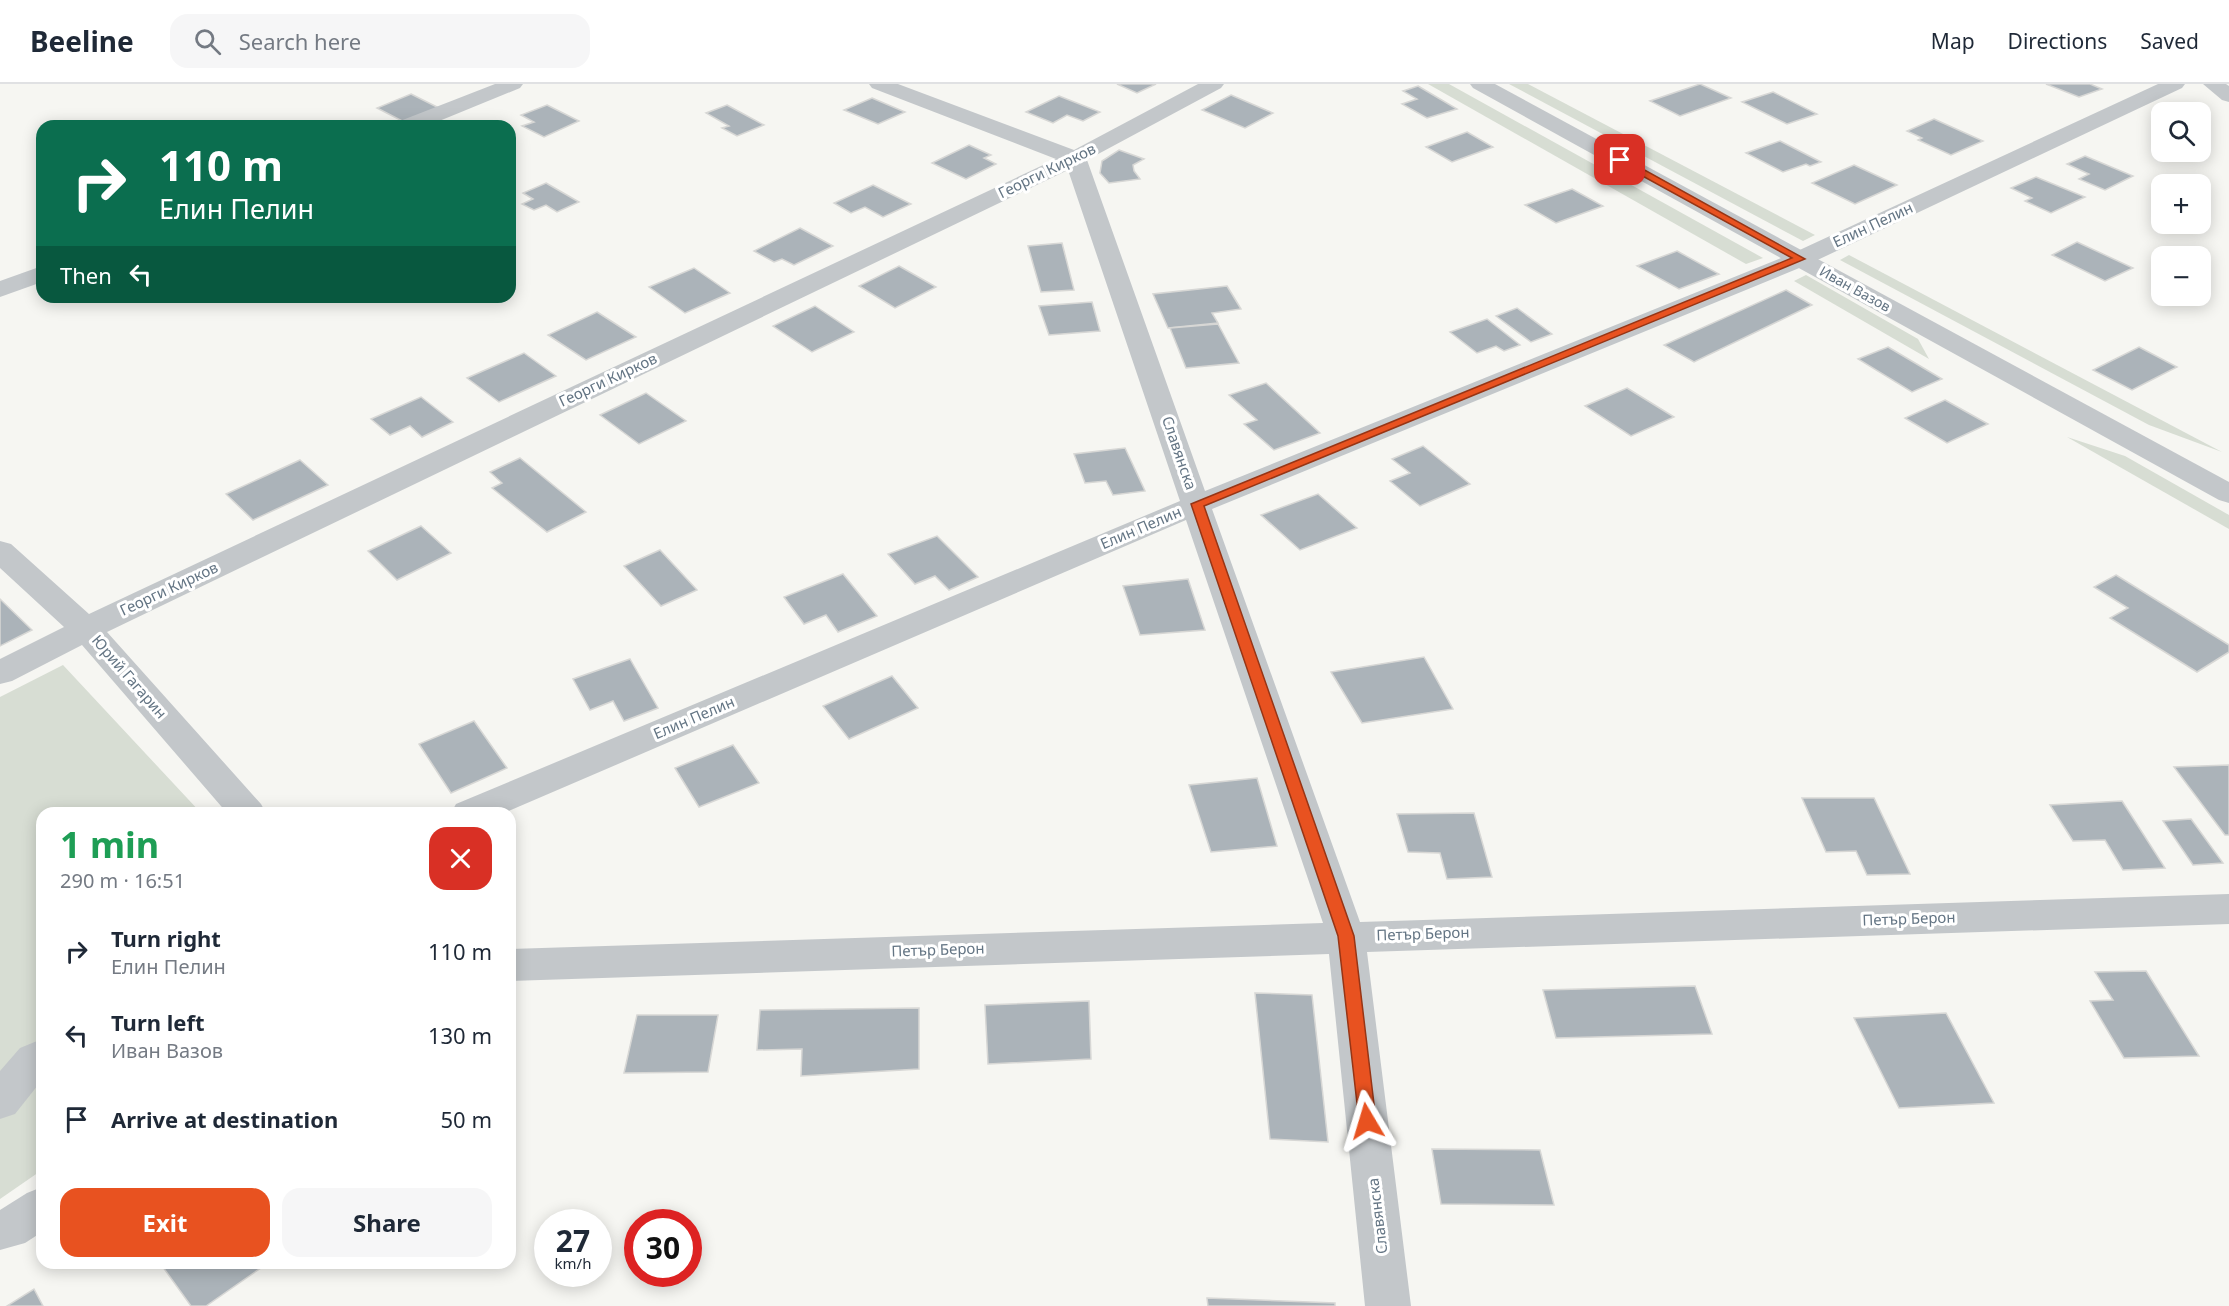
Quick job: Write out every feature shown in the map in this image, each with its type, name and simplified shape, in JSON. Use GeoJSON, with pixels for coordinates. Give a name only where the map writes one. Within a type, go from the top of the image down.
{"type":"FeatureCollection","features":[{"type":"Feature","properties":{"kind":"street"},"geometry":{"type":"LineString","coordinates":[[423,120],[513,84]]}},
{"type":"Feature","properties":{"kind":"street"},"geometry":{"type":"LineString","coordinates":[[879,84],[1075,158]]}},
{"type":"Feature","properties":{"kind":"street","name":"Георги Кирков"},"geometry":{"type":"LineString","coordinates":[[0,673],[86,629],[1075,158],[1214,84]]}},
{"type":"Feature","properties":{"kind":"street","name":"Иван Вазов"},"geometry":{"type":"LineString","coordinates":[[1480,84],[2229,494]]}},
{"type":"Feature","properties":{"kind":"street","name":"Елин Пелин"},"geometry":{"type":"LineString","coordinates":[[484,807],[1197,504],[1800,259],[2175,84]]}},
{"type":"Feature","properties":{"kind":"street"},"geometry":{"type":"LineString","coordinates":[[2212,84],[2229,96]]}},
{"type":"Feature","properties":{"kind":"street","name":"Славянска"},"geometry":{"type":"LineString","coordinates":[[1075,158],[1346,936],[1388,1306]]}},
{"type":"Feature","properties":{"kind":"street"},"geometry":{"type":"LineString","coordinates":[[0,290],[36,275]]}},
{"type":"Feature","properties":{"kind":"street","name":"Юрий Гагарин"},"geometry":{"type":"LineString","coordinates":[[0,551],[86,629],[243,807]]}},
{"type":"Feature","properties":{"kind":"street","name":"Петър Берон"},"geometry":{"type":"LineString","coordinates":[[516,965],[2229,909]]}},
{"type":"Feature","properties":{"kind":"street"},"geometry":{"type":"LineString","coordinates":[[0,1101],[36,1059]]}},
{"type":"Feature","properties":{"kind":"shaded area"},"geometry":{"type":"Polygon","coordinates":[[[1428,84],[1449,84],[1763,258],[1746,264],[1428,84]]]}},
{"type":"Feature","properties":{"kind":"shaded area"},"geometry":{"type":"Polygon","coordinates":[[[1509,84],[1528,84],[1815,235],[1803,241],[1509,84]]]}},
{"type":"Feature","properties":{"kind":"shaded area"},"geometry":{"type":"Polygon","coordinates":[[[1849,255],[2222,452],[2149,425],[1840,260],[1849,255]]]}},
{"type":"Feature","properties":{"kind":"shaded area"},"geometry":{"type":"Polygon","coordinates":[[[1806,275],[1918,339],[1929,359],[1794,281],[1806,275]]]}},
{"type":"Feature","properties":{"kind":"shaded area"},"geometry":{"type":"Polygon","coordinates":[[[2067,437],[2125,456],[2229,515],[2229,529],[2067,437]]]}},
{"type":"Feature","properties":{"kind":"shaded area"},"geometry":{"type":"Polygon","coordinates":[[[63,665],[195,807],[36,807],[36,1174],[0,1199],[0,697],[63,665]]]}},
{"type":"Feature","properties":{"kind":"building"},"geometry":{"type":"Polygon","coordinates":[[[1117,84],[1156,84],[1137,93],[1117,84]]]}},
{"type":"Feature","properties":{"kind":"building"},"geometry":{"type":"Polygon","coordinates":[[[1700,84],[1731,98],[1680,116],[1650,101],[1700,84]]]}},
{"type":"Feature","properties":{"kind":"building"},"geometry":{"type":"Polygon","coordinates":[[[2046,84],[2090,84],[2102,89],[2079,97],[2046,84]]]}},
{"type":"Feature","properties":{"kind":"building"},"geometry":{"type":"Polygon","coordinates":[[[1418,86],[1457,109],[1427,118],[1402,104],[1417,99],[1403,91],[1418,86]]]}},
{"type":"Feature","properties":{"kind":"building"},"geometry":{"type":"Polygon","coordinates":[[[1773,92],[1817,114],[1787,124],[1742,102],[1773,92]]]}},
{"type":"Feature","properties":{"kind":"building"},"geometry":{"type":"Polygon","coordinates":[[[411,94],[441,109],[414,120],[400,120],[377,108],[411,94]]]}},
{"type":"Feature","properties":{"kind":"building"},"geometry":{"type":"Polygon","coordinates":[[[1231,95],[1273,113],[1245,128],[1202,110],[1231,95]]]}},
{"type":"Feature","properties":{"kind":"building"},"geometry":{"type":"Polygon","coordinates":[[[1059,96],[1100,112],[1083,121],[1067,115],[1053,123],[1026,112],[1059,96]]]}},
{"type":"Feature","properties":{"kind":"building"},"geometry":{"type":"Polygon","coordinates":[[[872,98],[905,112],[878,124],[844,110],[872,98]]]}},
{"type":"Feature","properties":{"kind":"building"},"geometry":{"type":"Polygon","coordinates":[[[547,105],[579,121],[544,137],[522,126],[534,122],[521,115],[547,105]]]}},
{"type":"Feature","properties":{"kind":"building"},"geometry":{"type":"Polygon","coordinates":[[[727,105],[764,125],[737,136],[722,128],[729,126],[706,113],[727,105]]]}},
{"type":"Feature","properties":{"kind":"building"},"geometry":{"type":"Polygon","coordinates":[[[1934,119],[1983,141],[1951,155],[1918,140],[1922,138],[1907,131],[1934,119]]]}},
{"type":"Feature","properties":{"kind":"building"},"geometry":{"type":"Polygon","coordinates":[[[1467,132],[1493,147],[1452,162],[1426,147],[1467,132]]]}},
{"type":"Feature","properties":{"kind":"building"},"geometry":{"type":"Polygon","coordinates":[[[1780,141],[1821,162],[1810,166],[1806,164],[1783,172],[1746,153],[1780,141]]]}},
{"type":"Feature","properties":{"kind":"building"},"geometry":{"type":"Polygon","coordinates":[[[969,145],[991,155],[984,158],[996,164],[966,179],[932,163],[969,145]]]}},
{"type":"Feature","properties":{"kind":"building"},"geometry":{"type":"Polygon","coordinates":[[[1119,150],[1144,159],[1133,165],[1140,179],[1109,183],[1100,173],[1102,161],[1119,150]]]}},
{"type":"Feature","properties":{"kind":"building"},"geometry":{"type":"Polygon","coordinates":[[[2085,156],[2133,176],[2105,190],[2079,179],[2089,174],[2067,164],[2085,156]]]}},
{"type":"Feature","properties":{"kind":"building"},"geometry":{"type":"Polygon","coordinates":[[[1854,165],[1897,185],[1855,204],[1812,183],[1854,165]]]}},
{"type":"Feature","properties":{"kind":"building"},"geometry":{"type":"Polygon","coordinates":[[[2036,177],[2085,197],[2051,213],[2025,201],[2032,198],[2011,188],[2036,177]]]}},
{"type":"Feature","properties":{"kind":"building"},"geometry":{"type":"Polygon","coordinates":[[[546,183],[579,202],[557,212],[546,205],[534,210],[522,204],[533,199],[523,193],[546,183]]]}},
{"type":"Feature","properties":{"kind":"building"},"geometry":{"type":"Polygon","coordinates":[[[873,185],[911,204],[883,217],[865,207],[851,213],[834,203],[873,185]]]}},
{"type":"Feature","properties":{"kind":"building"},"geometry":{"type":"Polygon","coordinates":[[[1572,189],[1603,206],[1556,223],[1525,205],[1572,189]]]}},
{"type":"Feature","properties":{"kind":"building"},"geometry":{"type":"Polygon","coordinates":[[[800,228],[833,246],[794,265],[782,259],[774,262],[754,251],[800,228]]]}},
{"type":"Feature","properties":{"kind":"building"},"geometry":{"type":"Polygon","coordinates":[[[2077,242],[2133,268],[2105,281],[2052,255],[2077,242]]]}},
{"type":"Feature","properties":{"kind":"building"},"geometry":{"type":"Polygon","coordinates":[[[1062,243],[1074,290],[1041,292],[1028,246],[1062,243]]]}},
{"type":"Feature","properties":{"kind":"building"},"geometry":{"type":"Polygon","coordinates":[[[1677,251],[1719,274],[1679,289],[1637,266],[1677,251]]]}},
{"type":"Feature","properties":{"kind":"building"},"geometry":{"type":"Polygon","coordinates":[[[899,266],[936,287],[895,308],[859,286],[899,266]]]}},
{"type":"Feature","properties":{"kind":"building"},"geometry":{"type":"Polygon","coordinates":[[[694,268],[730,293],[685,313],[649,287],[694,268]]]}},
{"type":"Feature","properties":{"kind":"building"},"geometry":{"type":"Polygon","coordinates":[[[1227,286],[1241,309],[1212,313],[1218,323],[1168,328],[1153,294],[1227,286]]]}},
{"type":"Feature","properties":{"kind":"building"},"geometry":{"type":"Polygon","coordinates":[[[1786,290],[1812,305],[1694,362],[1664,345],[1786,290]]]}},
{"type":"Feature","properties":{"kind":"building"},"geometry":{"type":"Polygon","coordinates":[[[1092,302],[1100,331],[1049,335],[1039,306],[1092,302]]]}},
{"type":"Feature","properties":{"kind":"building"},"geometry":{"type":"Polygon","coordinates":[[[815,306],[854,332],[812,352],[773,326],[815,306]]]}},
{"type":"Feature","properties":{"kind":"building"},"geometry":{"type":"Polygon","coordinates":[[[1517,308],[1552,334],[1531,342],[1496,316],[1517,308]]]}},
{"type":"Feature","properties":{"kind":"building"},"geometry":{"type":"Polygon","coordinates":[[[597,312],[636,337],[586,360],[548,335],[597,312]]]}},
{"type":"Feature","properties":{"kind":"building"},"geometry":{"type":"Polygon","coordinates":[[[1487,319],[1520,345],[1504,351],[1496,346],[1477,353],[1450,332],[1487,319]]]}},
{"type":"Feature","properties":{"kind":"building"},"geometry":{"type":"Polygon","coordinates":[[[1218,324],[1239,363],[1186,368],[1170,328],[1218,324]]]}},
{"type":"Feature","properties":{"kind":"building"},"geometry":{"type":"Polygon","coordinates":[[[1888,347],[1942,379],[1912,392],[1858,359],[1888,347]]]}},
{"type":"Feature","properties":{"kind":"building"},"geometry":{"type":"Polygon","coordinates":[[[2139,347],[2177,367],[2132,390],[2093,370],[2139,347]]]}},
{"type":"Feature","properties":{"kind":"building"},"geometry":{"type":"Polygon","coordinates":[[[524,353],[556,376],[499,402],[467,378],[524,353]]]}},
{"type":"Feature","properties":{"kind":"building"},"geometry":{"type":"Polygon","coordinates":[[[1266,383],[1320,433],[1274,450],[1244,424],[1257,420],[1229,395],[1266,383]]]}},
{"type":"Feature","properties":{"kind":"building"},"geometry":{"type":"Polygon","coordinates":[[[1627,388],[1674,417],[1631,436],[1585,406],[1627,388]]]}},
{"type":"Feature","properties":{"kind":"building"},"geometry":{"type":"Polygon","coordinates":[[[646,393],[686,421],[639,444],[600,415],[646,393]]]}},
{"type":"Feature","properties":{"kind":"building"},"geometry":{"type":"Polygon","coordinates":[[[421,397],[453,422],[422,437],[410,426],[390,435],[371,419],[421,397]]]}},
{"type":"Feature","properties":{"kind":"building"},"geometry":{"type":"Polygon","coordinates":[[[1945,400],[1988,424],[1947,443],[1905,418],[1945,400]]]}},
{"type":"Feature","properties":{"kind":"building"},"geometry":{"type":"Polygon","coordinates":[[[1423,446],[1470,484],[1420,506],[1390,481],[1410,473],[1392,459],[1423,446]]]}},
{"type":"Feature","properties":{"kind":"building"},"geometry":{"type":"Polygon","coordinates":[[[1125,448],[1145,491],[1113,495],[1106,481],[1085,483],[1074,454],[1125,448]]]}},
{"type":"Feature","properties":{"kind":"building"},"geometry":{"type":"Polygon","coordinates":[[[520,458],[586,512],[547,532],[492,488],[502,483],[490,472],[520,458]]]}},
{"type":"Feature","properties":{"kind":"building"},"geometry":{"type":"Polygon","coordinates":[[[300,460],[328,485],[253,520],[226,494],[300,460]]]}},
{"type":"Feature","properties":{"kind":"building"},"geometry":{"type":"Polygon","coordinates":[[[1318,494],[1357,528],[1300,550],[1261,515],[1318,494]]]}},
{"type":"Feature","properties":{"kind":"building"},"geometry":{"type":"Polygon","coordinates":[[[421,526],[451,553],[397,580],[368,551],[421,526]]]}},
{"type":"Feature","properties":{"kind":"building"},"geometry":{"type":"Polygon","coordinates":[[[937,536],[978,577],[949,590],[935,576],[915,584],[888,554],[937,536]]]}},
{"type":"Feature","properties":{"kind":"building"},"geometry":{"type":"Polygon","coordinates":[[[660,550],[697,590],[661,606],[624,566],[660,550]]]}},
{"type":"Feature","properties":{"kind":"building"},"geometry":{"type":"Polygon","coordinates":[[[843,574],[877,616],[838,632],[826,615],[804,624],[784,597],[843,574]]]}},
{"type":"Feature","properties":{"kind":"building"},"geometry":{"type":"Polygon","coordinates":[[[2116,575],[2229,645],[2229,652],[2197,672],[2110,618],[2128,608],[2094,587],[2116,575]]]}},
{"type":"Feature","properties":{"kind":"building"},"geometry":{"type":"Polygon","coordinates":[[[1188,579],[1205,630],[1140,635],[1123,586],[1188,579]]]}},
{"type":"Feature","properties":{"kind":"building"},"geometry":{"type":"Polygon","coordinates":[[[0,599],[32,630],[0,646],[0,599]]]}},
{"type":"Feature","properties":{"kind":"building"},"geometry":{"type":"Polygon","coordinates":[[[1424,657],[1453,709],[1362,723],[1331,672],[1424,657]]]}},
{"type":"Feature","properties":{"kind":"building"},"geometry":{"type":"Polygon","coordinates":[[[630,659],[658,708],[624,721],[613,701],[590,710],[573,679],[630,659]]]}},
{"type":"Feature","properties":{"kind":"building"},"geometry":{"type":"Polygon","coordinates":[[[892,676],[918,708],[849,739],[823,706],[892,676]]]}},
{"type":"Feature","properties":{"kind":"building"},"geometry":{"type":"Polygon","coordinates":[[[474,721],[507,768],[451,793],[419,744],[474,721]]]}},
{"type":"Feature","properties":{"kind":"building"},"geometry":{"type":"Polygon","coordinates":[[[733,745],[759,783],[699,807],[675,768],[733,745]]]}},
{"type":"Feature","properties":{"kind":"building"},"geometry":{"type":"Polygon","coordinates":[[[2229,765],[2229,835],[2225,835],[2174,767],[2229,765]]]}},
{"type":"Feature","properties":{"kind":"building"},"geometry":{"type":"Polygon","coordinates":[[[1257,778],[1277,846],[1211,852],[1189,785],[1257,778]]]}},
{"type":"Feature","properties":{"kind":"building"},"geometry":{"type":"Polygon","coordinates":[[[1802,798],[1874,798],[1910,874],[1867,875],[1856,851],[1826,852],[1802,798]]]}},
{"type":"Feature","properties":{"kind":"building"},"geometry":{"type":"Polygon","coordinates":[[[2122,801],[2165,868],[2123,870],[2105,840],[2073,841],[2050,805],[2122,801]]]}},
{"type":"Feature","properties":{"kind":"building"},"geometry":{"type":"Polygon","coordinates":[[[1474,813],[1492,877],[1447,879],[1440,853],[1408,852],[1397,814],[1474,813]]]}},
{"type":"Feature","properties":{"kind":"building"},"geometry":{"type":"Polygon","coordinates":[[[2191,819],[2223,863],[2193,865],[2163,821],[2191,819]]]}},
{"type":"Feature","properties":{"kind":"building"},"geometry":{"type":"Polygon","coordinates":[[[2146,971],[2199,1056],[2124,1058],[2090,1001],[2113,1000],[2095,972],[2146,971]]]}},
{"type":"Feature","properties":{"kind":"building"},"geometry":{"type":"Polygon","coordinates":[[[1695,986],[1712,1034],[1556,1038],[1543,990],[1695,986]]]}},
{"type":"Feature","properties":{"kind":"building"},"geometry":{"type":"Polygon","coordinates":[[[1255,993],[1312,995],[1328,1142],[1270,1139],[1255,993]]]}},
{"type":"Feature","properties":{"kind":"building"},"geometry":{"type":"Polygon","coordinates":[[[1089,1001],[1091,1059],[988,1064],[985,1005],[1089,1001]]]}},
{"type":"Feature","properties":{"kind":"building"},"geometry":{"type":"Polygon","coordinates":[[[919,1008],[919,1069],[801,1076],[802,1049],[757,1050],[760,1010],[919,1008]]]}},
{"type":"Feature","properties":{"kind":"building"},"geometry":{"type":"Polygon","coordinates":[[[1946,1013],[1994,1103],[1899,1108],[1854,1018],[1946,1013]]]}},
{"type":"Feature","properties":{"kind":"building"},"geometry":{"type":"Polygon","coordinates":[[[637,1015],[718,1015],[708,1072],[624,1073],[637,1015]]]}},
{"type":"Feature","properties":{"kind":"building"},"geometry":{"type":"Polygon","coordinates":[[[1432,1149],[1540,1150],[1554,1205],[1441,1204],[1432,1149]]]}},
{"type":"Feature","properties":{"kind":"building"},"geometry":{"type":"Polygon","coordinates":[[[164,1269],[259,1269],[206,1306],[191,1306],[164,1269]]]}},
{"type":"Feature","properties":{"kind":"building"},"geometry":{"type":"Polygon","coordinates":[[[34,1289],[43,1306],[7,1306],[34,1289]]]}},
{"type":"Feature","properties":{"kind":"building"},"geometry":{"type":"Polygon","coordinates":[[[1207,1298],[1335,1303],[1335,1306],[1208,1306],[1207,1298]]]}},
{"type":"Feature","properties":{"kind":"route"},"geometry":{"type":"LineString","coordinates":[[1367,1121],[1346,936],[1197,504],[1800,259],[1620,160]]}}]}
